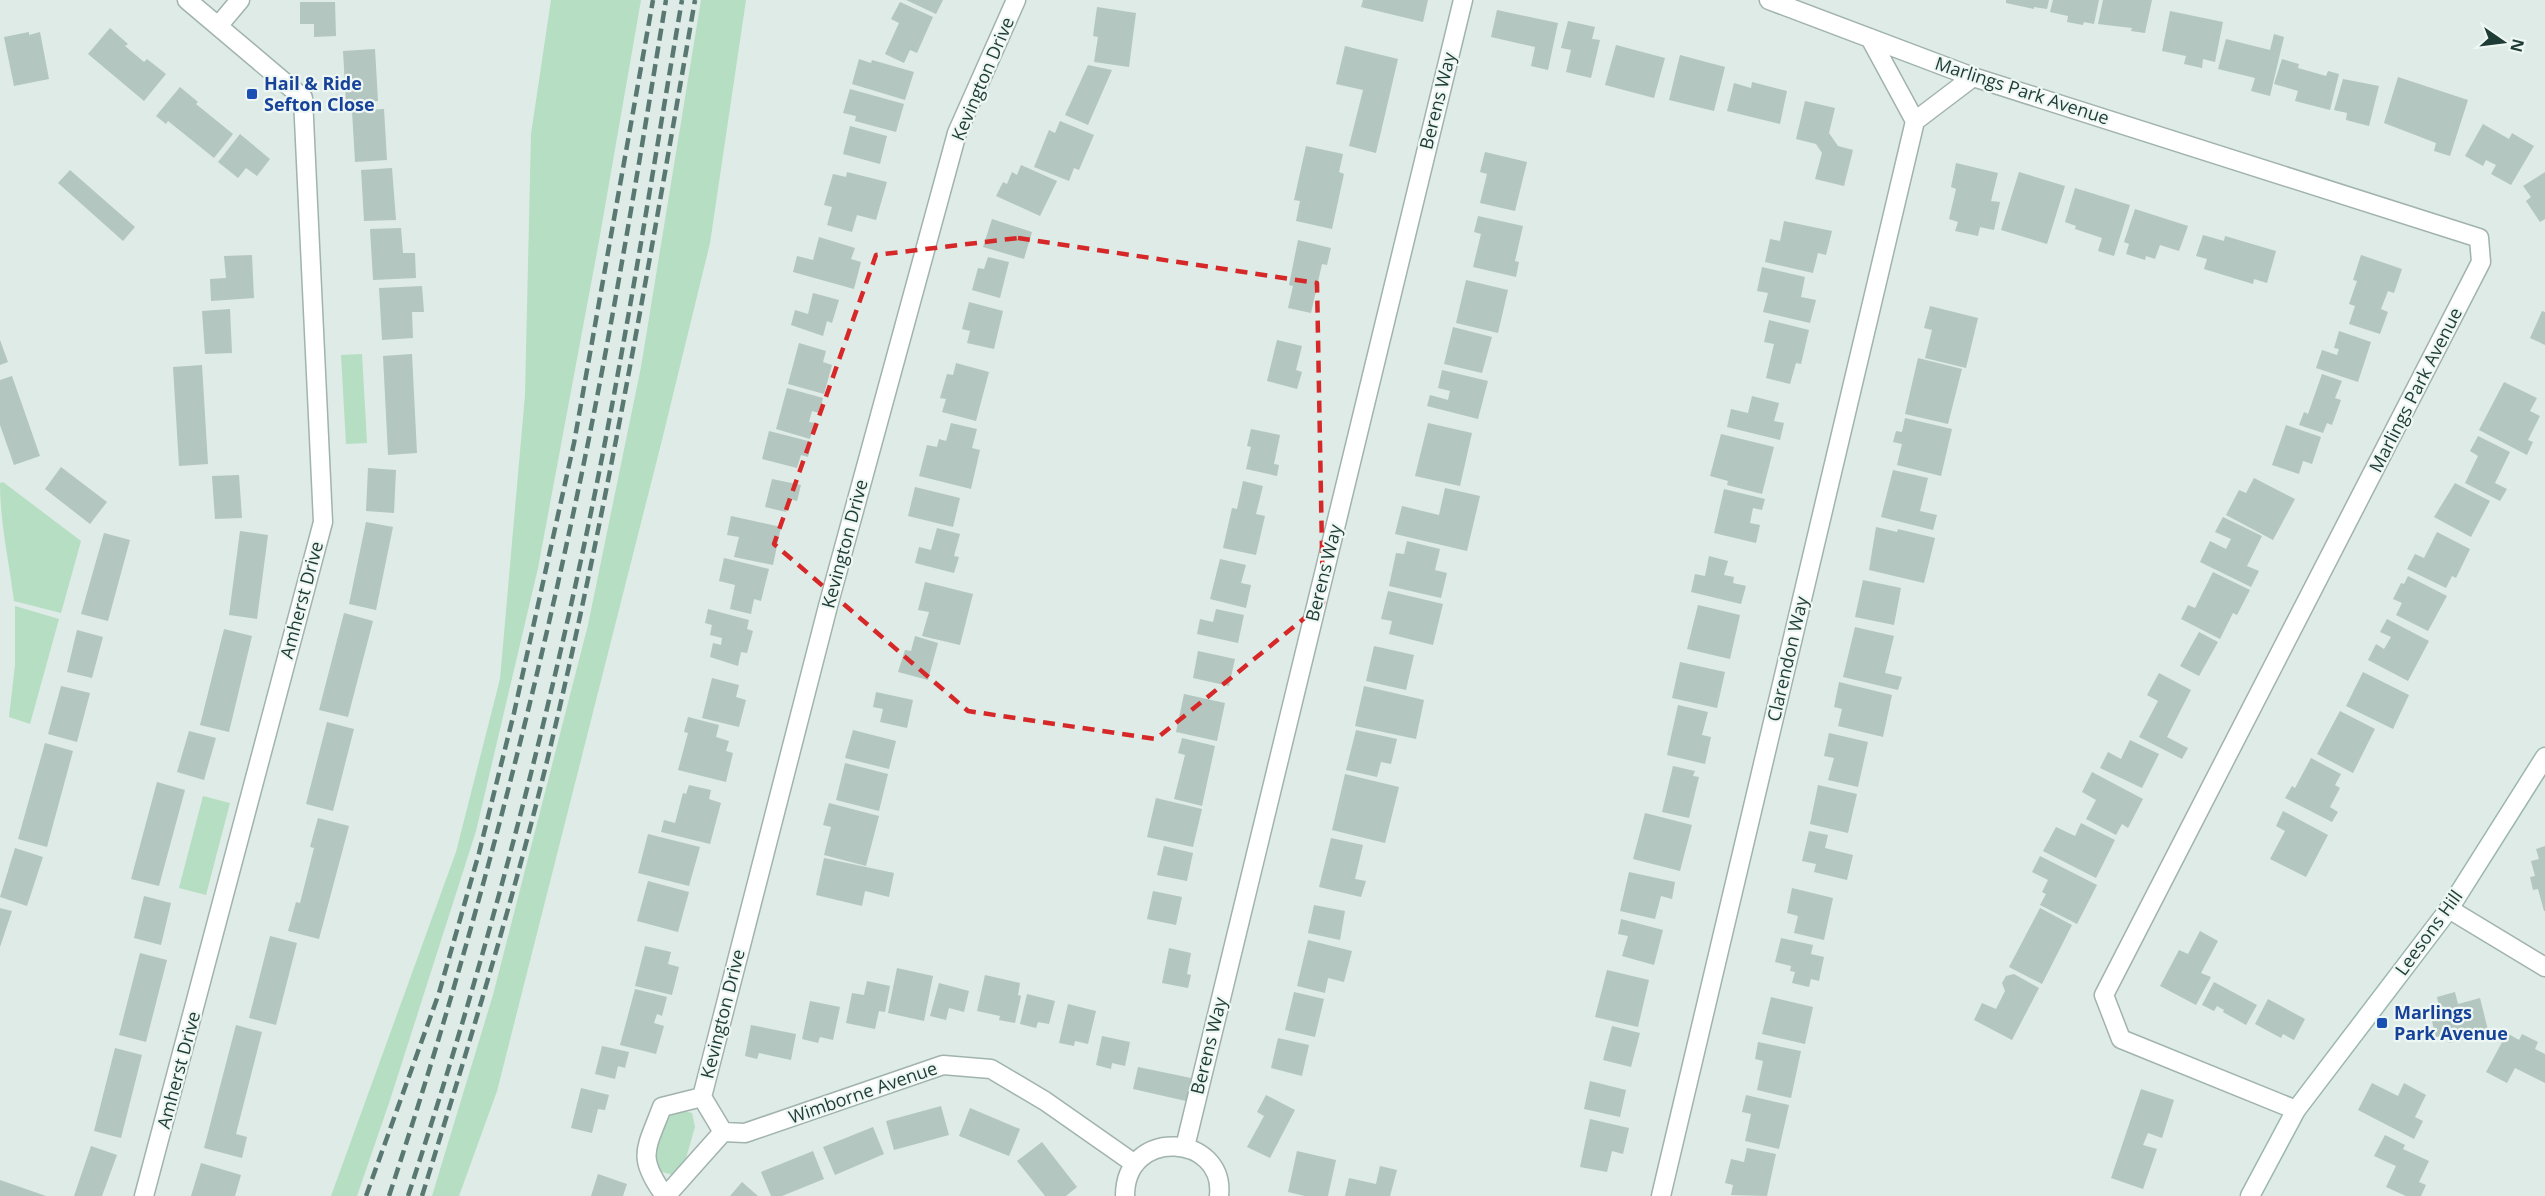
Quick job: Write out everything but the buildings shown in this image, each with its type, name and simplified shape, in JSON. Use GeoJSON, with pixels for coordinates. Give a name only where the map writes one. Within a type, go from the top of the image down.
{"type":"FeatureCollection","features":[{"type":"Feature","properties":{"kind":"street","name":"Amherst Drive"},"geometry":{"type":"LineString","coordinates":[[144,1196],[323,522],[303,98],[187,0]]}},
{"type":"Feature","properties":{"kind":"street"},"geometry":{"type":"LineString","coordinates":[[219,26],[240,0]]}},
{"type":"Feature","properties":{"kind":"street","name":"Kevington Drive"},"geometry":{"type":"LineString","coordinates":[[723,1132],[702,1097],[828,606],[957,134],[1016,0]]}},
{"type":"Feature","properties":{"kind":"street","name":"Berens Way"},"geometry":{"type":"LineString","coordinates":[[1185,1147],[1463,0]]}},
{"type":"Feature","properties":{"kind":"street","name":"Marlings Park Avenue"},"geometry":{"type":"LineString","coordinates":[[1769,0],[1973,77],[2479,238],[2481,262],[2104,995],[2121,1039],[2296,1110]]}},
{"type":"Feature","properties":{"kind":"street"},"geometry":{"type":"LineString","coordinates":[[1870,38],[1915,121],[1973,77]]}},
{"type":"Feature","properties":{"kind":"street","name":"Clarendon Way"},"geometry":{"type":"LineString","coordinates":[[1661,1196],[1915,121]]}},
{"type":"Feature","properties":{"kind":"street","name":"Leesons Hill"},"geometry":{"type":"LineString","coordinates":[[2250,1196],[2296,1110],[2449,909],[2545,757]]}},
{"type":"Feature","properties":{"kind":"street"},"geometry":{"type":"LineString","coordinates":[[2449,909],[2545,967]]}},
{"type":"Feature","properties":{"kind":"street","name":"Wimborne Avenue"},"geometry":{"type":"LineString","coordinates":[[723,1132],[745,1133],[943,1065],[991,1069],[1045,1101],[1135,1164]]}},
{"type":"Feature","properties":{"kind":"street","name":"Kevington Drive"},"geometry":{"type":"LineString","coordinates":[[665,1196],[650,1176],[645,1155],[662,1107],[702,1097]]}},
{"type":"Feature","properties":{"kind":"street"},"geometry":{"type":"LineString","coordinates":[[665,1196],[723,1132]]}},
{"type":"Feature","properties":{"kind":"street"},"geometry":{"type":"LineString","coordinates":[[1125,1196],[1127,1178],[1135,1164],[1145,1154],[1171,1145],[1185,1147],[1198,1153],[1209,1163],[1217,1176],[1219,1196]]}},
{"type":"Feature","properties":{"kind":"highlighted area"},"geometry":{"type":"Polygon","coordinates":[[[1018,238],[1317,283],[1323,603],[1156,739],[968,711],[774,544],[876,255],[1018,238]]]}},
{"type":"Feature","properties":{"kind":"green space"},"geometry":{"type":"Polygon","coordinates":[[[551,0],[641,0],[599,241],[538,568],[476,831],[357,1196],[331,1196],[456,852],[500,679],[525,395],[531,134],[551,0]]]}},
{"type":"Feature","properties":{"kind":"green space"},"geometry":{"type":"Polygon","coordinates":[[[701,0],[746,0],[710,243],[497,1091],[459,1196],[432,1196],[493,995],[588,625],[641,367],[701,0]]]}},
{"type":"Feature","properties":{"kind":"green space"},"geometry":{"type":"Polygon","coordinates":[[[362,354],[367,443],[346,444],[341,355],[362,354]]]}},
{"type":"Feature","properties":{"kind":"green space"},"geometry":{"type":"Polygon","coordinates":[[[3,482],[81,541],[61,613],[14,601],[1,512],[0,483],[3,482]]]}},
{"type":"Feature","properties":{"kind":"green space"},"geometry":{"type":"Polygon","coordinates":[[[15,606],[59,619],[30,724],[9,717],[15,665],[15,606]]]}},
{"type":"Feature","properties":{"kind":"green space"},"geometry":{"type":"Polygon","coordinates":[[[203,796],[230,803],[206,895],[179,888],[203,796]]]}},
{"type":"Feature","properties":{"kind":"green space"},"geometry":{"type":"Polygon","coordinates":[[[677,1109],[692,1113],[695,1127],[684,1165],[673,1175],[659,1171],[655,1156],[667,1119],[677,1109]]]}},
{"type":"Feature","properties":{"kind":"railway"},"geometry":{"type":"LineString","coordinates":[[366,1196],[439,993],[479,853],[514,713],[574,443],[653,0]]}},
{"type":"Feature","properties":{"kind":"railway"},"geometry":{"type":"LineString","coordinates":[[389,1196],[475,915],[547,630],[600,384],[666,0]]}},
{"type":"Feature","properties":{"kind":"railway"},"geometry":{"type":"LineString","coordinates":[[408,1196],[459,1034],[506,871],[567,624],[612,406],[682,0]]}},
{"type":"Feature","properties":{"kind":"railway"},"geometry":{"type":"LineString","coordinates":[[422,1196],[504,923],[548,757],[570,663],[628,380],[695,0]]}},
{"type":"Feature","properties":{"kind":"place","name":"Hail & Ride Sefton Close"},"geometry":{"type":"Point","coordinates":[252,94]}},
{"type":"Feature","properties":{"kind":"place","name":"Marlings Park Avenue"},"geometry":{"type":"Point","coordinates":[2382,1023]}}]}
